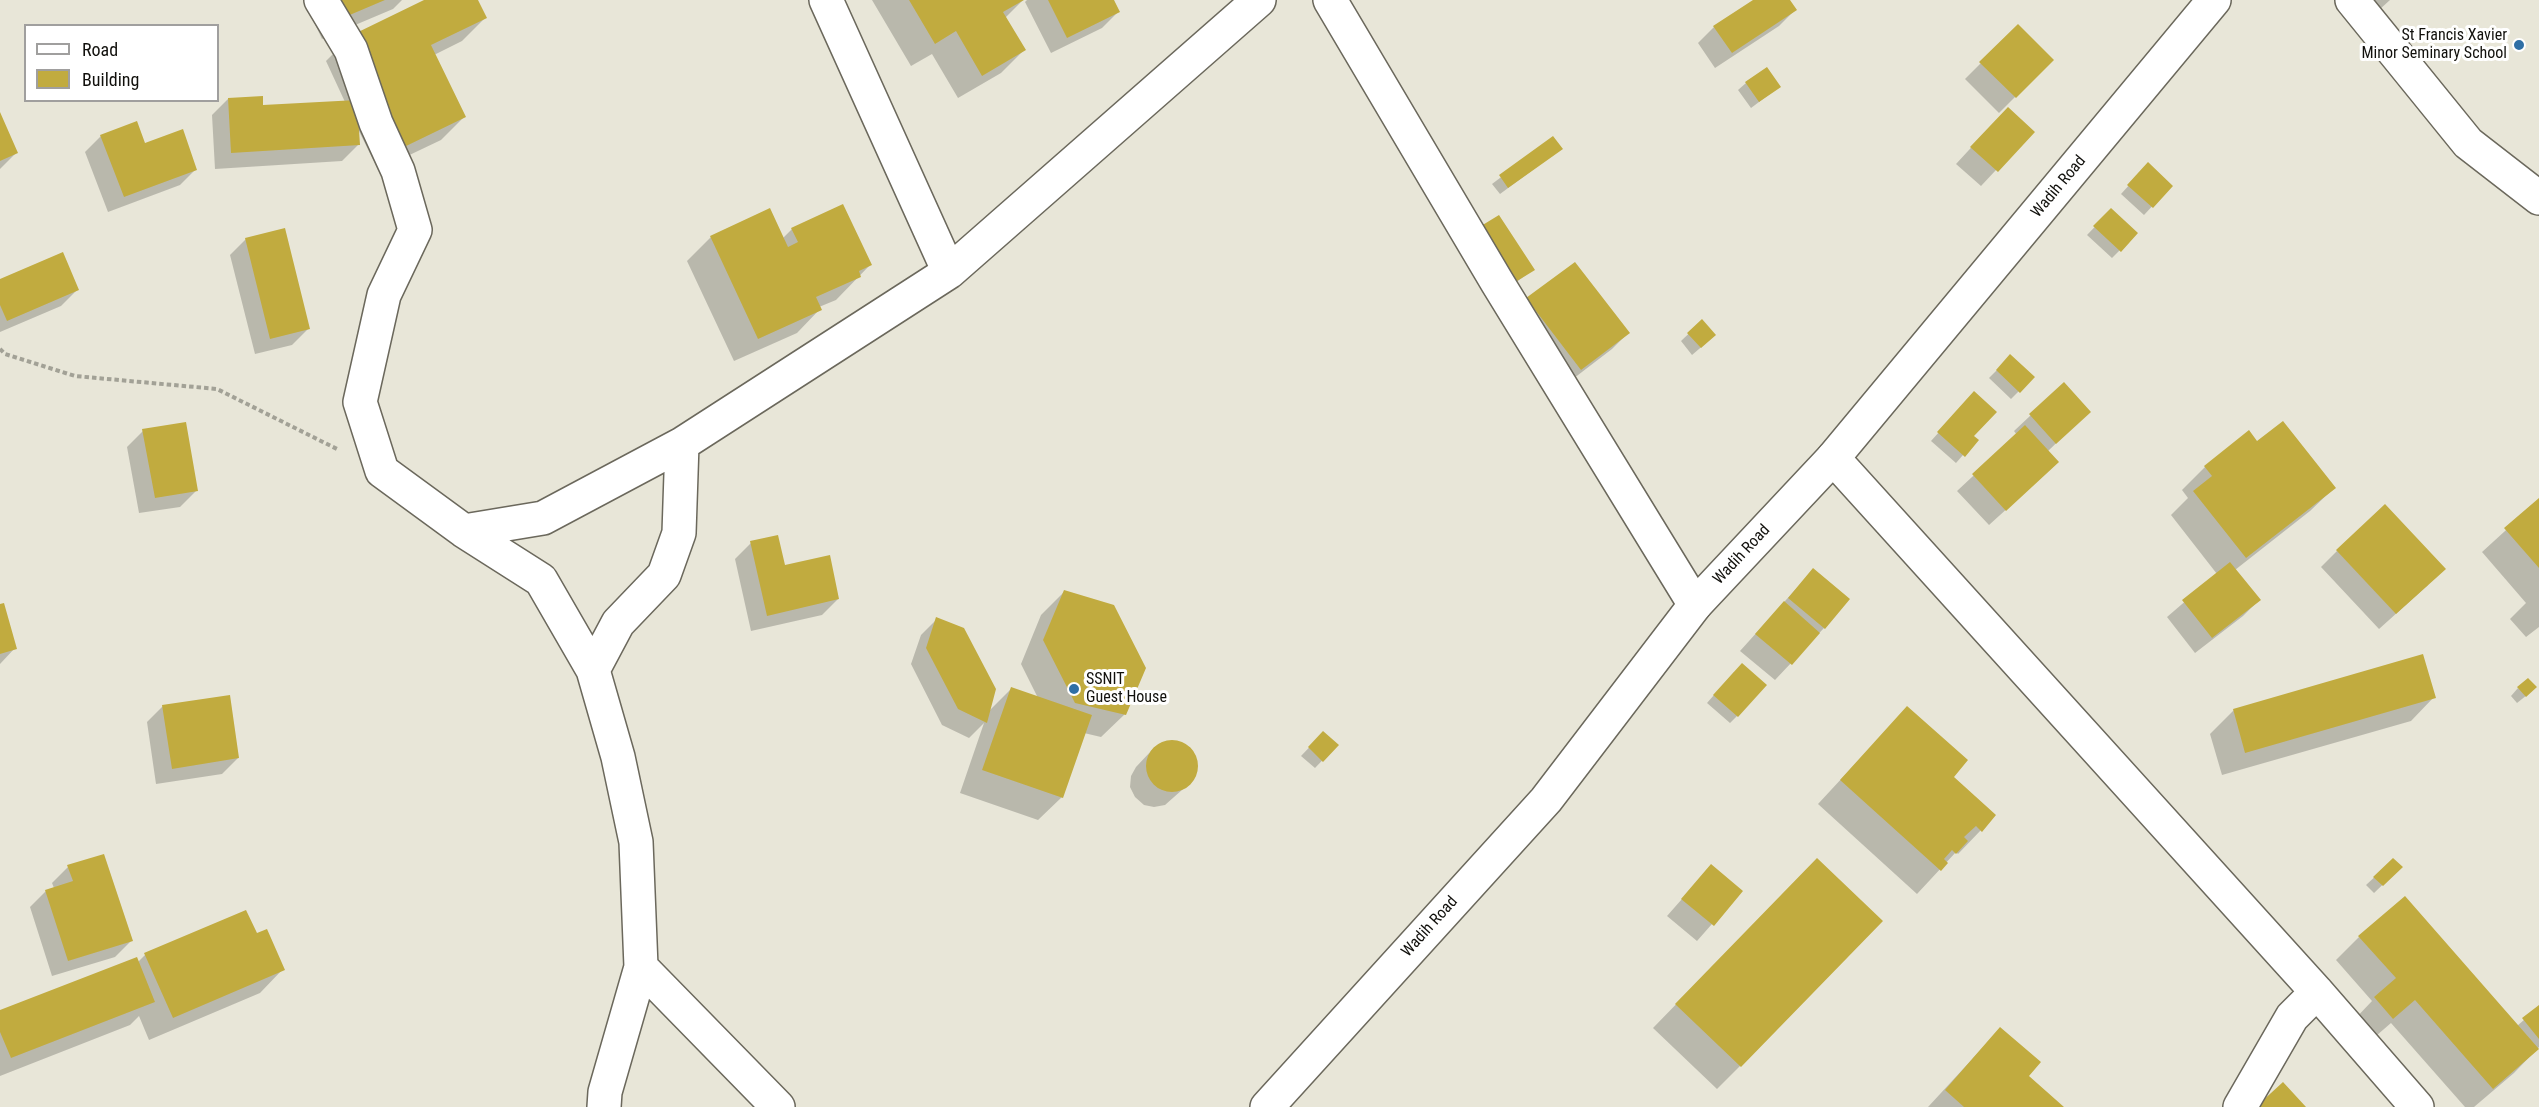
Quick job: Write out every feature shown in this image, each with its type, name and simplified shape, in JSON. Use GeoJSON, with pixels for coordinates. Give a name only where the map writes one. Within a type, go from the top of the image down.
{"type":"FeatureCollection","features":[{"type":"Feature","properties":{"kind":"street"},"geometry":{"type":"LineString","coordinates":[[321,0],[351,50],[376,123],[398,171],[415,230],[384,295],[360,402],[382,471],[464,531],[541,580],[593,670],[618,757],[636,842],[641,966],[605,1092],[604,1107]]}},
{"type":"Feature","properties":{"kind":"street"},"geometry":{"type":"LineString","coordinates":[[826,0],[949,272]]}},
{"type":"Feature","properties":{"kind":"street"},"geometry":{"type":"LineString","coordinates":[[464,531],[543,518],[681,444],[949,272],[1258,0]]}},
{"type":"Feature","properties":{"kind":"street"},"geometry":{"type":"LineString","coordinates":[[1330,0],[1497,282],[1695,604]]}},
{"type":"Feature","properties":{"kind":"street","name":"Wadih Road"},"geometry":{"type":"LineString","coordinates":[[1267,1107],[1546,800],[1695,604],[1833,458],[2214,0]]}},
{"type":"Feature","properties":{"kind":"street"},"geometry":{"type":"LineString","coordinates":[[2352,0],[2468,143],[2539,198]]}},
{"type":"Feature","properties":{"kind":"street"},"geometry":{"type":"LineString","coordinates":[[593,670],[618,623],[664,574],[679,533],[681,444]]}},
{"type":"Feature","properties":{"kind":"street"},"geometry":{"type":"LineString","coordinates":[[1833,458],[2318,992],[2417,1107]]}},
{"type":"Feature","properties":{"kind":"street"},"geometry":{"type":"LineString","coordinates":[[641,966],[778,1107]]}},
{"type":"Feature","properties":{"kind":"street"},"geometry":{"type":"LineString","coordinates":[[2240,1107],[2292,1017],[2318,992]]}},
{"type":"Feature","properties":{"kind":"path"},"geometry":{"type":"LineString","coordinates":[[0,349],[5,354],[75,376],[217,389],[382,471]]}},
{"type":"Feature","properties":{"kind":"building"},"geometry":{"type":"Polygon","coordinates":[[[338,0],[385,0],[345,17],[338,0]]]}},
{"type":"Feature","properties":{"kind":"building"},"geometry":{"type":"Polygon","coordinates":[[[424,0],[478,0],[487,18],[431,45],[466,117],[402,148],[348,37],[424,0]]]}},
{"type":"Feature","properties":{"kind":"building"},"geometry":{"type":"Polygon","coordinates":[[[909,0],[1024,0],[1003,12],[1026,50],[982,76],[956,31],[935,44],[909,0]]]}},
{"type":"Feature","properties":{"kind":"building"},"geometry":{"type":"Polygon","coordinates":[[[1048,0],[1114,0],[1120,12],[1067,38],[1048,0]]]}},
{"type":"Feature","properties":{"kind":"building"},"geometry":{"type":"Polygon","coordinates":[[[1753,0],[1790,0],[1797,10],[1732,53],[1713,26],[1753,0]]]}},
{"type":"Feature","properties":{"kind":"building"},"geometry":{"type":"Polygon","coordinates":[[[2018,24],[2054,60],[2016,98],[1979,62],[2018,24]]]}},
{"type":"Feature","properties":{"kind":"building"},"geometry":{"type":"Polygon","coordinates":[[[1767,67],[1781,87],[1759,102],[1745,82],[1767,67]]]}},
{"type":"Feature","properties":{"kind":"building"},"geometry":{"type":"Polygon","coordinates":[[[263,96],[263,105],[357,100],[360,145],[231,153],[228,98],[263,96]]]}},
{"type":"Feature","properties":{"kind":"building"},"geometry":{"type":"Polygon","coordinates":[[[2008,107],[2035,132],[1998,172],[1970,147],[2008,107]]]}},
{"type":"Feature","properties":{"kind":"building"},"geometry":{"type":"Polygon","coordinates":[[[0,112],[18,153],[0,161],[0,112]]]}},
{"type":"Feature","properties":{"kind":"building"},"geometry":{"type":"Polygon","coordinates":[[[137,121],[145,143],[183,129],[197,170],[124,197],[100,135],[137,121]]]}},
{"type":"Feature","properties":{"kind":"building"},"geometry":{"type":"Polygon","coordinates":[[[1553,136],[1563,149],[1508,188],[1499,175],[1553,136]]]}},
{"type":"Feature","properties":{"kind":"building"},"geometry":{"type":"Polygon","coordinates":[[[2148,162],[2173,186],[2153,208],[2127,185],[2148,162]]]}},
{"type":"Feature","properties":{"kind":"building"},"geometry":{"type":"Polygon","coordinates":[[[843,204],[872,265],[859,271],[861,277],[816,297],[822,310],[758,339],[710,236],[770,208],[788,247],[798,242],[791,228],[843,204]]]}},
{"type":"Feature","properties":{"kind":"building"},"geometry":{"type":"Polygon","coordinates":[[[2111,208],[2138,233],[2121,252],[2093,226],[2111,208]]]}},
{"type":"Feature","properties":{"kind":"building"},"geometry":{"type":"Polygon","coordinates":[[[1499,215],[1535,270],[1517,281],[1481,226],[1499,215]]]}},
{"type":"Feature","properties":{"kind":"building"},"geometry":{"type":"Polygon","coordinates":[[[285,228],[310,329],[270,339],[245,238],[285,228]]]}},
{"type":"Feature","properties":{"kind":"building"},"geometry":{"type":"Polygon","coordinates":[[[63,252],[79,290],[7,321],[0,305],[0,279],[63,252]]]}},
{"type":"Feature","properties":{"kind":"building"},"geometry":{"type":"Polygon","coordinates":[[[1575,262],[1630,333],[1581,370],[1526,298],[1575,262]]]}},
{"type":"Feature","properties":{"kind":"building"},"geometry":{"type":"Polygon","coordinates":[[[1702,319],[1716,335],[1701,348],[1687,333],[1702,319]]]}},
{"type":"Feature","properties":{"kind":"building"},"geometry":{"type":"Polygon","coordinates":[[[2010,354],[2035,377],[2020,393],[1996,370],[2010,354]]]}},
{"type":"Feature","properties":{"kind":"building"},"geometry":{"type":"Polygon","coordinates":[[[2064,382],[2091,412],[2056,444],[2029,414],[2064,382]]]}},
{"type":"Feature","properties":{"kind":"building"},"geometry":{"type":"Polygon","coordinates":[[[1974,391],[1997,412],[1974,436],[1979,440],[1965,457],[1937,432],[1974,391]]]}},
{"type":"Feature","properties":{"kind":"building"},"geometry":{"type":"Polygon","coordinates":[[[2283,421],[2336,488],[2246,558],[2193,491],[2212,476],[2204,466],[2249,430],[2257,441],[2283,421]]]}},
{"type":"Feature","properties":{"kind":"building"},"geometry":{"type":"Polygon","coordinates":[[[186,422],[198,491],[155,498],[142,429],[186,422]]]}},
{"type":"Feature","properties":{"kind":"building"},"geometry":{"type":"Polygon","coordinates":[[[2025,425],[2059,462],[2006,511],[1972,474],[2025,425]]]}},
{"type":"Feature","properties":{"kind":"building"},"geometry":{"type":"Polygon","coordinates":[[[2539,498],[2539,568],[2504,528],[2539,498]]]}},
{"type":"Feature","properties":{"kind":"building"},"geometry":{"type":"Polygon","coordinates":[[[2385,504],[2446,569],[2396,614],[2336,550],[2385,504]]]}},
{"type":"Feature","properties":{"kind":"building"},"geometry":{"type":"Polygon","coordinates":[[[778,535],[785,565],[830,555],[839,599],[767,616],[750,541],[778,535]]]}},
{"type":"Feature","properties":{"kind":"building"},"geometry":{"type":"Polygon","coordinates":[[[2230,562],[2261,600],[2212,638],[2182,600],[2230,562]]]}},
{"type":"Feature","properties":{"kind":"building"},"geometry":{"type":"Polygon","coordinates":[[[1813,568],[1850,599],[1825,629],[1788,598],[1813,568]]]}},
{"type":"Feature","properties":{"kind":"building"},"geometry":{"type":"Polygon","coordinates":[[[1064,590],[1114,605],[1146,668],[1126,715],[1075,703],[1043,640],[1064,590]]]}},
{"type":"Feature","properties":{"kind":"building"},"geometry":{"type":"Polygon","coordinates":[[[1784,601],[1820,633],[1792,665],[1755,634],[1784,601]]]}},
{"type":"Feature","properties":{"kind":"building"},"geometry":{"type":"Polygon","coordinates":[[[4,603],[17,649],[0,654],[0,604],[4,603]]]}},
{"type":"Feature","properties":{"kind":"building"},"geometry":{"type":"Polygon","coordinates":[[[936,617],[964,628],[996,689],[987,723],[958,709],[926,648],[936,617]]]}},
{"type":"Feature","properties":{"kind":"building"},"geometry":{"type":"Polygon","coordinates":[[[2423,654],[2436,698],[2245,753],[2233,709],[2423,654]]]}},
{"type":"Feature","properties":{"kind":"building"},"geometry":{"type":"Polygon","coordinates":[[[1742,663],[1767,685],[1738,717],[1713,695],[1742,663]]]}},
{"type":"Feature","properties":{"kind":"building"},"geometry":{"type":"Polygon","coordinates":[[[2528,678],[2537,687],[2526,697],[2517,687],[2528,678]]]}},
{"type":"Feature","properties":{"kind":"building"},"geometry":{"type":"Polygon","coordinates":[[[1011,687],[1092,715],[1063,798],[982,770],[1011,687]]]}},
{"type":"Feature","properties":{"kind":"building"},"geometry":{"type":"Polygon","coordinates":[[[230,695],[239,758],[172,769],[162,705],[230,695]]]}},
{"type":"Feature","properties":{"kind":"building"},"geometry":{"type":"Polygon","coordinates":[[[1907,706],[1968,760],[1954,777],[1996,815],[1982,832],[1976,826],[1964,837],[1968,841],[1956,854],[1952,850],[1944,859],[1948,863],[1941,871],[1840,780],[1907,706]]]}},
{"type":"Feature","properties":{"kind":"building"},"geometry":{"type":"Polygon","coordinates":[[[1323,731],[1339,745],[1323,762],[1308,747],[1323,731]]]}},
{"type":"Feature","properties":{"kind":"building"},"geometry":{"type":"Polygon","coordinates":[[[1172,740],[1186,744],[1194,752],[1198,766],[1194,780],[1186,788],[1172,792],[1158,788],[1150,780],[1146,766],[1150,752],[1158,744],[1172,740]]]}},
{"type":"Feature","properties":{"kind":"building"},"geometry":{"type":"Polygon","coordinates":[[[104,854],[133,941],[68,961],[45,890],[73,881],[67,865],[104,854]]]}},
{"type":"Feature","properties":{"kind":"building"},"geometry":{"type":"Polygon","coordinates":[[[1817,858],[1883,921],[1741,1067],[1675,1004],[1817,858]]]}},
{"type":"Feature","properties":{"kind":"building"},"geometry":{"type":"Polygon","coordinates":[[[2393,858],[2403,867],[2383,886],[2373,877],[2393,858]]]}},
{"type":"Feature","properties":{"kind":"building"},"geometry":{"type":"Polygon","coordinates":[[[1711,864],[1743,891],[1714,926],[1681,899],[1711,864]]]}},
{"type":"Feature","properties":{"kind":"building"},"geometry":{"type":"Polygon","coordinates":[[[2405,896],[2539,1049],[2493,1089],[2415,1000],[2393,1019],[2374,997],[2396,978],[2358,936],[2405,896]]]}},
{"type":"Feature","properties":{"kind":"building"},"geometry":{"type":"Polygon","coordinates":[[[246,910],[257,933],[267,929],[285,970],[173,1018],[144,953],[246,910]]]}},
{"type":"Feature","properties":{"kind":"building"},"geometry":{"type":"Polygon","coordinates":[[[137,957],[155,1002],[11,1058],[0,1032],[0,1010],[137,957]]]}},
{"type":"Feature","properties":{"kind":"building"},"geometry":{"type":"Polygon","coordinates":[[[2539,1005],[2539,1039],[2522,1018],[2539,1005]]]}},
{"type":"Feature","properties":{"kind":"building"},"geometry":{"type":"Polygon","coordinates":[[[2000,1027],[2041,1062],[2029,1076],[2064,1107],[1964,1107],[1945,1090],[2000,1027]]]}},
{"type":"Feature","properties":{"kind":"building"},"geometry":{"type":"Polygon","coordinates":[[[2283,1082],[2306,1107],[2261,1107],[2259,1104],[2283,1082]]]}},
{"type":"Feature","properties":{"kind":"place","name":"St Francis Xavier Minor Seminary School"},"geometry":{"type":"Point","coordinates":[2519,45]}},
{"type":"Feature","properties":{"kind":"place","name":"SSNIT Guest House"},"geometry":{"type":"Point","coordinates":[1074,689]}}]}
